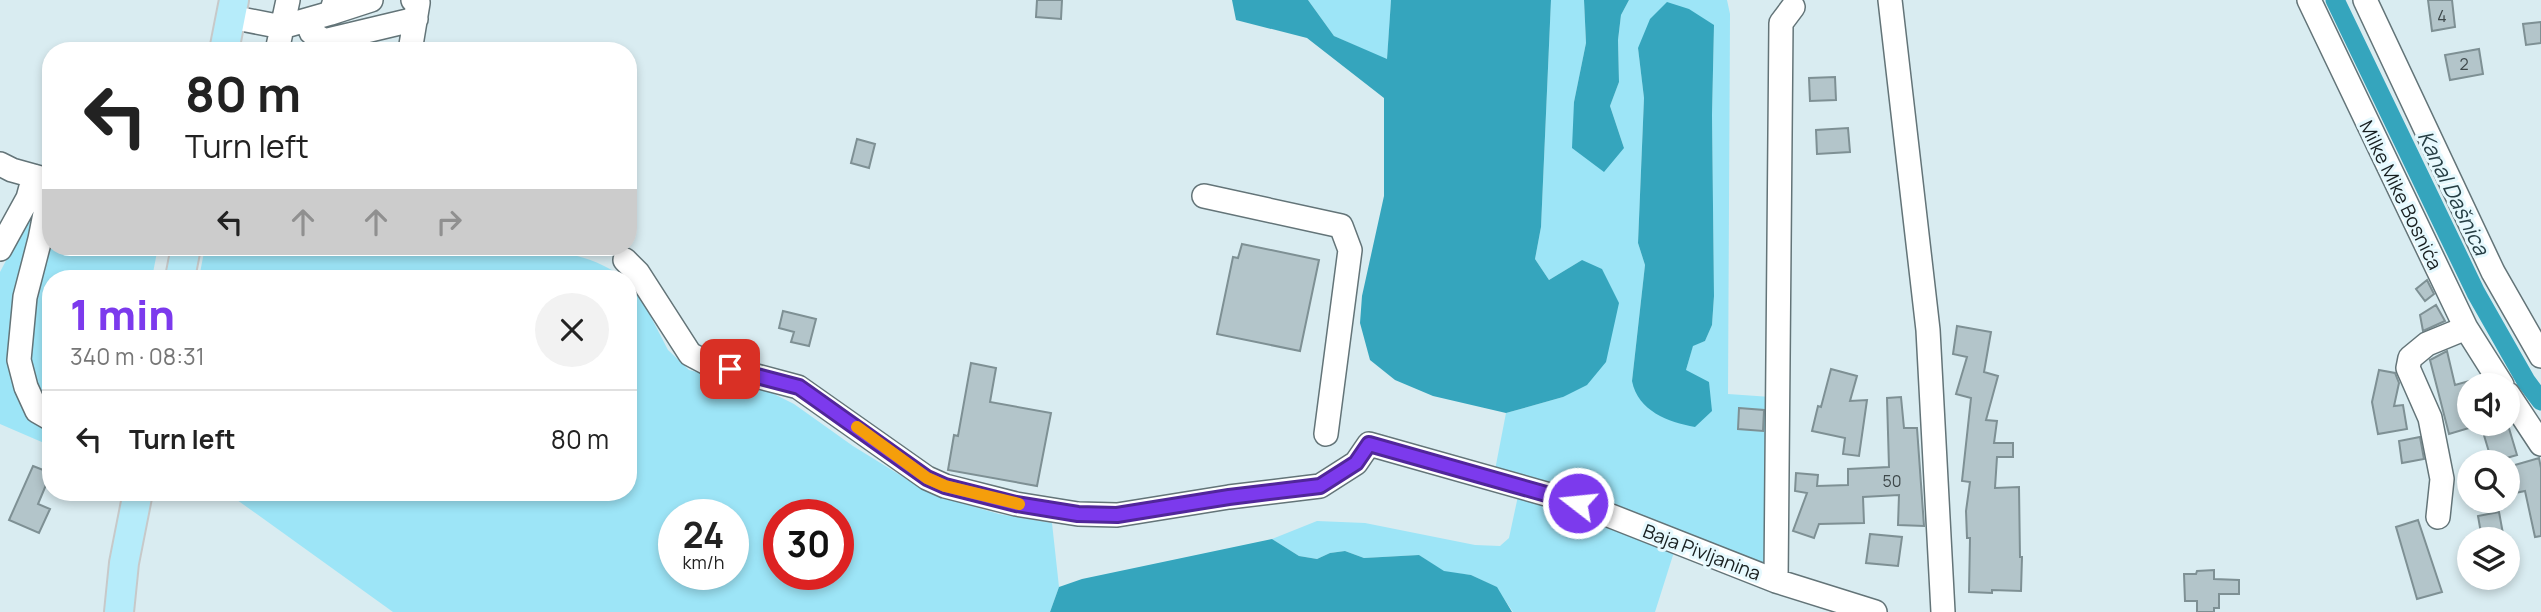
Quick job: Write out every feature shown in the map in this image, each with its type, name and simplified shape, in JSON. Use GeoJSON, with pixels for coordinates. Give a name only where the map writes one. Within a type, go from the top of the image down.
{"type":"FeatureCollection","features":[{"type":"Feature","properties":{"kind":"main road"},"geometry":{"type":"LineString","coordinates":[[227,42],[233,9]]}},
{"type":"Feature","properties":{"kind":"main road"},"geometry":{"type":"LineString","coordinates":[[118,612],[136,501]]}},
{"type":"Feature","properties":{"kind":"main road"},"geometry":{"type":"LineString","coordinates":[[106,612],[124,563]]}},
{"type":"Feature","properties":{"kind":"street"},"geometry":{"type":"LineString","coordinates":[[279,42],[288,0]]}},
{"type":"Feature","properties":{"kind":"street"},"geometry":{"type":"LineString","coordinates":[[233,9],[282,27],[308,21],[333,6],[371,0]]}},
{"type":"Feature","properties":{"kind":"street"},"geometry":{"type":"LineString","coordinates":[[1890,0],[1928,330],[1943,612]]}},
{"type":"Feature","properties":{"kind":"street","name":"Milke Mike Bosnića"},"geometry":{"type":"LineString","coordinates":[[2309,0],[2466,328],[2494,373]]}},
{"type":"Feature","properties":{"kind":"street"},"geometry":{"type":"LineString","coordinates":[[2365,0],[2493,272],[2541,356]]}},
{"type":"Feature","properties":{"kind":"street"},"geometry":{"type":"LineString","coordinates":[[308,21],[311,32],[324,41],[416,6],[411,42]]}},
{"type":"Feature","properties":{"kind":"street"},"geometry":{"type":"LineString","coordinates":[[1776,581],[1781,23],[1793,7]]}},
{"type":"Feature","properties":{"kind":"street"},"geometry":{"type":"LineString","coordinates":[[0,164],[42,179]]}},
{"type":"Feature","properties":{"kind":"street"},"geometry":{"type":"LineString","coordinates":[[0,249],[28,198],[42,183]]}},
{"type":"Feature","properties":{"kind":"street"},"geometry":{"type":"LineString","coordinates":[[1204,196],[1341,226],[1350,250],[1326,434]]}},
{"type":"Feature","properties":{"kind":"street"},"geometry":{"type":"LineString","coordinates":[[42,215],[40,239],[25,297],[19,360],[26,387],[37,411],[42,414]]}},
{"type":"Feature","properties":{"kind":"street","name":"Baja Pivljanina"},"geometry":{"type":"LineString","coordinates":[[625,260],[635,270]]}},
{"type":"Feature","properties":{"kind":"street","name":"Baja Pivljanina"},"geometry":{"type":"LineString","coordinates":[[637,272],[690,354],[707,363],[799,387],[927,478],[957,489],[1016,504],[1078,514],[1117,515],[1320,486],[1356,463],[1369,444],[1578,503],[1776,581],[1875,612]]}},
{"type":"Feature","properties":{"kind":"street"},"geometry":{"type":"LineString","coordinates":[[2438,517],[2442,479],[2430,418],[2408,369],[2410,358],[2427,344],[2466,328]]}},
{"type":"Feature","properties":{"kind":"street"},"geometry":{"type":"LineString","coordinates":[[2520,412],[2541,444]]}},
{"type":"Feature","properties":{"kind":"shaded area"},"geometry":{"type":"Polygon","coordinates":[[[1232,0],[1308,0],[1334,36],[1387,59],[1391,0],[1551,0],[1541,227],[1535,259],[1549,280],[1582,260],[1602,269],[1619,303],[1606,362],[1587,385],[1563,397],[1506,413],[1433,396],[1395,380],[1370,360],[1360,323],[1362,296],[1384,196],[1384,98],[1307,38],[1236,20],[1232,0]]]}},
{"type":"Feature","properties":{"kind":"shaded area"},"geometry":{"type":"Polygon","coordinates":[[[1308,0],[1391,0],[1387,60],[1334,36],[1308,0]]]}},
{"type":"Feature","properties":{"kind":"shaded area"},"geometry":{"type":"Polygon","coordinates":[[[1551,0],[1584,0],[1586,43],[1574,102],[1624,148],[1610,106],[1619,82],[1618,40],[1621,15],[1629,0],[1727,0],[1730,14],[1728,394],[1771,397],[1769,568],[1495,470],[1506,413],[1563,397],[1582,260],[1549,280],[1535,259],[1541,227],[1551,0]],[[1714,25],[1638,48],[1644,98],[1638,243],[1645,265],[1632,381],[1686,370],[1693,345],[1705,341],[1712,325],[1714,25]]]}},
{"type":"Feature","properties":{"kind":"shaded area"},"geometry":{"type":"Polygon","coordinates":[[[1584,0],[1629,0],[1621,15],[1618,40],[1619,82],[1610,106],[1624,148],[1604,172],[1572,148],[1574,102],[1586,43],[1584,0]]]}},
{"type":"Feature","properties":{"kind":"shaded area"},"geometry":{"type":"Polygon","coordinates":[[[1667,2],[1689,9],[1714,25],[1712,325],[1705,341],[1693,346],[1686,370],[1709,382],[1712,411],[1695,427],[1665,418],[1647,407],[1635,391],[1632,381],[1645,265],[1638,243],[1644,98],[1638,48],[1650,19],[1667,2]]]}},
{"type":"Feature","properties":{"kind":"shaded area"},"geometry":{"type":"Polygon","coordinates":[[[42,192],[42,256],[156,256],[154,270],[42,270],[42,442],[0,424],[0,272],[42,192]]]}},
{"type":"Feature","properties":{"kind":"shaded area"},"geometry":{"type":"Polygon","coordinates":[[[203,256],[575,256],[612,270],[201,270],[203,256]]]}},
{"type":"Feature","properties":{"kind":"shaded area"},"geometry":{"type":"Polygon","coordinates":[[[637,292],[668,350],[689,370],[766,390],[794,404],[853,446],[908,480],[947,499],[999,514],[1052,523],[1059,587],[1050,612],[393,612],[239,501],[637,501],[637,292]]]}},
{"type":"Feature","properties":{"kind":"shaded area"},"geometry":{"type":"Polygon","coordinates":[[[1518,496],[1581,516],[1674,552],[1655,612],[1513,612],[1496,587],[1471,575],[1444,572],[1419,555],[1364,558],[1345,551],[1330,553],[1317,559],[1299,556],[1272,539],[1317,521],[1365,523],[1475,545],[1500,546],[1509,538],[1518,496]]]}},
{"type":"Feature","properties":{"kind":"shaded area"},"geometry":{"type":"Polygon","coordinates":[[[1272,539],[1299,556],[1317,559],[1330,553],[1345,551],[1364,558],[1419,555],[1444,571],[1471,575],[1497,587],[1512,612],[1050,612],[1059,587],[1082,579],[1272,539]]]}},
{"type":"Feature","properties":{"kind":"building"},"geometry":{"type":"Polygon","coordinates":[[[1037,0],[1062,0],[1061,19],[1036,17],[1037,0]]]}},
{"type":"Feature","properties":{"kind":"building"},"geometry":{"type":"Polygon","coordinates":[[[2428,0],[2452,0],[2455,27],[2432,31],[2428,0]]]}},
{"type":"Feature","properties":{"kind":"building"},"geometry":{"type":"Polygon","coordinates":[[[2541,22],[2541,43],[2526,45],[2523,24],[2541,22]]]}},
{"type":"Feature","properties":{"kind":"building"},"geometry":{"type":"Polygon","coordinates":[[[2479,49],[2483,74],[2450,80],[2445,55],[2479,49]]]}},
{"type":"Feature","properties":{"kind":"building"},"geometry":{"type":"Polygon","coordinates":[[[1835,77],[1836,100],[1810,101],[1809,78],[1835,77]]]}},
{"type":"Feature","properties":{"kind":"building"},"geometry":{"type":"Polygon","coordinates":[[[1848,128],[1850,152],[1817,154],[1816,130],[1848,128]]]}},
{"type":"Feature","properties":{"kind":"building"},"geometry":{"type":"Polygon","coordinates":[[[857,139],[875,144],[869,168],[851,163],[857,139]]]}},
{"type":"Feature","properties":{"kind":"building"},"geometry":{"type":"Polygon","coordinates":[[[1242,244],[1319,260],[1300,351],[1217,334],[1233,257],[1238,258],[1242,244]]]}},
{"type":"Feature","properties":{"kind":"building"},"geometry":{"type":"Polygon","coordinates":[[[2427,280],[2434,294],[2425,301],[2416,289],[2427,280]]]}},
{"type":"Feature","properties":{"kind":"building"},"geometry":{"type":"Polygon","coordinates":[[[2436,305],[2445,321],[2423,331],[2420,315],[2436,305]]]}},
{"type":"Feature","properties":{"kind":"building"},"geometry":{"type":"Polygon","coordinates":[[[783,311],[816,319],[809,346],[791,342],[794,332],[779,328],[783,311]]]}},
{"type":"Feature","properties":{"kind":"building"},"geometry":{"type":"Polygon","coordinates":[[[1957,326],[1991,332],[1984,372],[1998,376],[1986,420],[1997,421],[1994,443],[2013,443],[2013,457],[1997,457],[1995,488],[2019,487],[2021,591],[1969,592],[1970,538],[1967,538],[1966,511],[1970,482],[1962,481],[1971,398],[1956,394],[1967,357],[1953,354],[1957,326]]]}},
{"type":"Feature","properties":{"kind":"building"},"geometry":{"type":"Polygon","coordinates":[[[2447,351],[2457,384],[2457,432],[2449,434],[2430,360],[2447,351]]]}},
{"type":"Feature","properties":{"kind":"building"},"geometry":{"type":"Polygon","coordinates":[[[971,363],[996,368],[990,402],[1051,413],[1037,486],[948,470],[954,435],[958,436],[971,363]]]}},
{"type":"Feature","properties":{"kind":"building"},"geometry":{"type":"Polygon","coordinates":[[[1831,369],[1857,376],[1850,401],[1867,400],[1859,456],[1843,454],[1845,438],[1812,431],[1831,369]]]}},
{"type":"Feature","properties":{"kind":"building"},"geometry":{"type":"Polygon","coordinates":[[[2379,370],[2395,373],[2399,383],[2394,406],[2403,405],[2407,429],[2378,434],[2372,402],[2379,370]]]}},
{"type":"Feature","properties":{"kind":"building"},"geometry":{"type":"Polygon","coordinates":[[[1901,397],[1904,428],[1917,428],[1924,526],[1898,525],[1899,495],[1863,497],[1864,523],[1819,524],[1814,538],[1793,531],[1807,493],[1795,491],[1796,473],[1818,475],[1817,486],[1848,485],[1848,469],[1889,467],[1887,398],[1901,397]]]}},
{"type":"Feature","properties":{"kind":"building"},"geometry":{"type":"Polygon","coordinates":[[[1739,408],[1764,410],[1763,431],[1738,429],[1739,408]]]}},
{"type":"Feature","properties":{"kind":"building"},"geometry":{"type":"Polygon","coordinates":[[[2484,436],[2511,436],[2516,450],[2488,450],[2484,436]]]}},
{"type":"Feature","properties":{"kind":"building"},"geometry":{"type":"Polygon","coordinates":[[[2420,437],[2424,459],[2402,463],[2399,441],[2420,437]]]}},
{"type":"Feature","properties":{"kind":"building"},"geometry":{"type":"Polygon","coordinates":[[[2539,458],[2541,536],[2535,537],[2525,491],[2520,492],[2520,464],[2539,458]]]}},
{"type":"Feature","properties":{"kind":"building"},"geometry":{"type":"Polygon","coordinates":[[[33,466],[42,470],[42,494],[38,504],[50,509],[39,533],[9,520],[33,466]]]}},
{"type":"Feature","properties":{"kind":"building"},"geometry":{"type":"Polygon","coordinates":[[[2499,513],[2502,527],[2480,527],[2478,516],[2499,513]]]}},
{"type":"Feature","properties":{"kind":"building"},"geometry":{"type":"Polygon","coordinates":[[[2418,520],[2442,592],[2417,599],[2396,527],[2418,520]]]}},
{"type":"Feature","properties":{"kind":"building"},"geometry":{"type":"Polygon","coordinates":[[[1870,534],[1902,537],[1898,566],[1866,563],[1870,534]]]}},
{"type":"Feature","properties":{"kind":"building"},"geometry":{"type":"Polygon","coordinates":[[[2214,570],[2214,579],[2239,580],[2239,594],[2219,594],[2219,608],[2214,608],[2214,612],[2197,612],[2197,601],[2185,601],[2184,574],[2214,570]]]}},
{"type":"Feature","properties":{"kind":"waterway","name":"Kanal Dašnica"},"geometry":{"type":"LineString","coordinates":[[2335,0],[2476,293],[2526,381],[2541,401]]}},
{"type":"Feature","properties":{"kind":"slow traffic"},"geometry":{"type":"LineString","coordinates":[[857,427],[927,478],[945,486],[1019,504]]}},
{"type":"Feature","properties":{"kind":"route"},"geometry":{"type":"LineString","coordinates":[[730,369],[799,387],[927,478],[945,486],[1016,504],[1078,514],[1117,515],[1320,486],[1356,463],[1369,444],[1578,503]]}}]}
